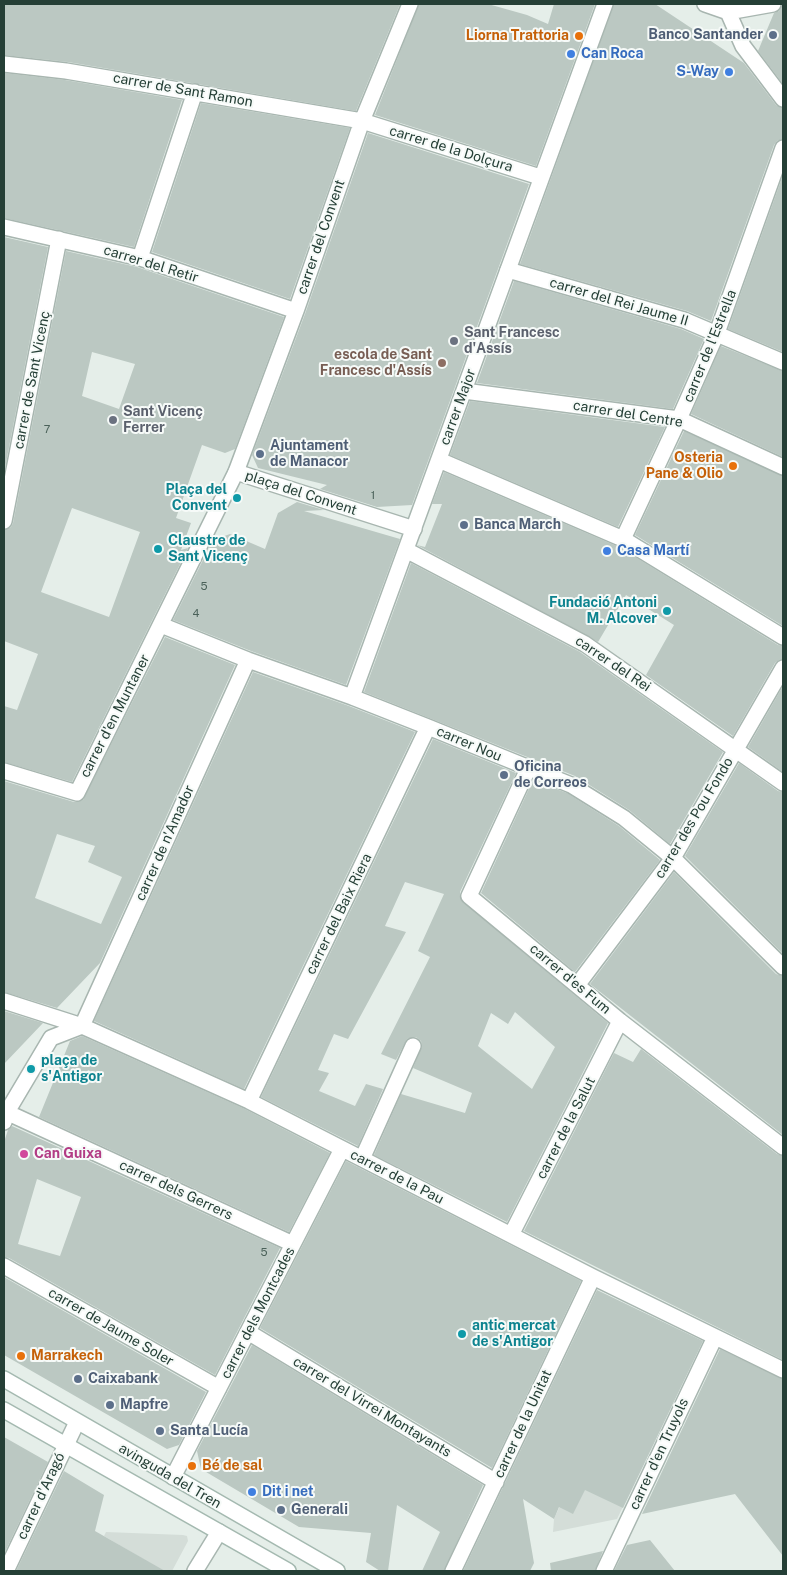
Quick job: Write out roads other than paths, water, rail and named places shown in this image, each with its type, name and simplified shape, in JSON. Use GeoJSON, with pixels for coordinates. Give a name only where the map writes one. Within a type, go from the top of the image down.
{"type":"FeatureCollection","features":[{"type":"Feature","properties":{"kind":"street","name":"carrer del Convent"},"geometry":{"type":"LineString","coordinates":[[236,472],[296,311],[362,121],[410,4]]}},
{"type":"Feature","properties":{"kind":"street","name":"carrer Major"},"geometry":{"type":"LineString","coordinates":[[352,697],[604,4]]}},
{"type":"Feature","properties":{"kind":"street"},"geometry":{"type":"LineString","coordinates":[[705,4],[728,12],[774,4],[783,6]]}},
{"type":"Feature","properties":{"kind":"street"},"geometry":{"type":"LineString","coordinates":[[728,12],[743,46],[783,99]]}},
{"type":"Feature","properties":{"kind":"street","name":"carrer de Sant Ramon"},"geometry":{"type":"LineString","coordinates":[[4,64],[66,71],[362,121]]}},
{"type":"Feature","properties":{"kind":"street"},"geometry":{"type":"LineString","coordinates":[[140,258],[195,92]]}},
{"type":"Feature","properties":{"kind":"street","name":"carrer de la Dolçura"},"geometry":{"type":"LineString","coordinates":[[362,121],[540,177]]}},
{"type":"Feature","properties":{"kind":"street","name":"carrer de l'Estrella"},"geometry":{"type":"LineString","coordinates":[[623,539],[718,333],[783,148]]}},
{"type":"Feature","properties":{"kind":"street","name":"carrer del Retir"},"geometry":{"type":"LineString","coordinates":[[4,226],[140,258],[296,311]]}},
{"type":"Feature","properties":{"kind":"street","name":"carrer de Sant Vicenç"},"geometry":{"type":"LineString","coordinates":[[4,521],[60,239]]}},
{"type":"Feature","properties":{"kind":"street","name":"carrer del Rei Jaume II"},"geometry":{"type":"LineString","coordinates":[[508,270],[684,320],[783,362]]}},
{"type":"Feature","properties":{"kind":"street","name":"carrer del Centre"},"geometry":{"type":"LineString","coordinates":[[464,391],[679,419],[783,467]]}},
{"type":"Feature","properties":{"kind":"street"},"geometry":{"type":"LineString","coordinates":[[438,460],[623,539],[783,637]]}},
{"type":"Feature","properties":{"kind":"street","name":"plaça del Convent"},"geometry":{"type":"LineString","coordinates":[[162,625],[236,472],[414,528]]}},
{"type":"Feature","properties":{"kind":"street","name":"carrer del Rei"},"geometry":{"type":"LineString","coordinates":[[406,550],[585,644],[736,748],[783,783]]}},
{"type":"Feature","properties":{"kind":"street","name":"carrer Nou"},"geometry":{"type":"LineString","coordinates":[[162,625],[248,660],[352,697],[571,785],[624,818],[673,858],[783,967]]}},
{"type":"Feature","properties":{"kind":"street","name":"carrer d'en Muntaner"},"geometry":{"type":"LineString","coordinates":[[4,771],[77,793],[162,625]]}},
{"type":"Feature","properties":{"kind":"street","name":"carrer de n'Amador"},"geometry":{"type":"LineString","coordinates":[[82,1026],[248,660]]}},
{"type":"Feature","properties":{"kind":"street","name":"carrer des Pou Fondo"},"geometry":{"type":"LineString","coordinates":[[578,984],[673,858],[783,668]]}},
{"type":"Feature","properties":{"kind":"street","name":"carrer del Baix Riera"},"geometry":{"type":"LineString","coordinates":[[249,1101],[428,727]]}},
{"type":"Feature","properties":{"kind":"street","name":"carrer d'es Fum"},"geometry":{"type":"LineString","coordinates":[[528,768],[469,896],[578,984],[620,1021],[783,1147]]}},
{"type":"Feature","properties":{"kind":"street","name":"carrer de la Pau"},"geometry":{"type":"LineString","coordinates":[[4,1001],[82,1026],[249,1101],[592,1277],[783,1370]]}},
{"type":"Feature","properties":{"kind":"street","name":"carrer de la Salut"},"geometry":{"type":"LineString","coordinates":[[511,1235],[620,1021]]}},
{"type":"Feature","properties":{"kind":"street"},"geometry":{"type":"LineString","coordinates":[[5,1115],[51,1038],[82,1026]]}},
{"type":"Feature","properties":{"kind":"street"},"geometry":{"type":"LineString","coordinates":[[362,1159],[413,1046]]}},
{"type":"Feature","properties":{"kind":"street","name":"carrer dels Gerrers"},"geometry":{"type":"LineString","coordinates":[[5,1115],[293,1244]]}},
{"type":"Feature","properties":{"kind":"street","name":"carrer dels Montcades"},"geometry":{"type":"LineString","coordinates":[[173,1477],[342,1149]]}},
{"type":"Feature","properties":{"kind":"street","name":"carrer de Jaume Soler"},"geometry":{"type":"LineString","coordinates":[[4,1266],[219,1388]]}},
{"type":"Feature","properties":{"kind":"street","name":"carrer de la Unitat"},"geometry":{"type":"LineString","coordinates":[[453,1571],[592,1277]]}},
{"type":"Feature","properties":{"kind":"street","name":"carrer del Virrei Montayants"},"geometry":{"type":"LineString","coordinates":[[248,1332],[496,1482]]}},
{"type":"Feature","properties":{"kind":"street","name":"carrer d'en Truyols"},"geometry":{"type":"LineString","coordinates":[[604,1571],[715,1337]]}},
{"type":"Feature","properties":{"kind":"street","name":"avinguda del Tren"},"geometry":{"type":"LineString","coordinates":[[4,1379],[337,1571]]}},
{"type":"Feature","properties":{"kind":"street","name":"avinguda del Tren"},"geometry":{"type":"LineString","coordinates":[[4,1410],[288,1571]]}},
{"type":"Feature","properties":{"kind":"street","name":"carrer d'Aragó"},"geometry":{"type":"LineString","coordinates":[[6,1571],[76,1422]]}},
{"type":"Feature","properties":{"kind":"street"},"geometry":{"type":"LineString","coordinates":[[195,1571],[219,1532]]}},
{"type":"Feature","properties":{"kind":"place","name":"Banco Santander"},"geometry":{"type":"Point","coordinates":[773,35]}},
{"type":"Feature","properties":{"kind":"place","name":"Liorna Trattoria"},"geometry":{"type":"Point","coordinates":[579,36]}},
{"type":"Feature","properties":{"kind":"place","name":"Can Roca"},"geometry":{"type":"Point","coordinates":[571,54]}},
{"type":"Feature","properties":{"kind":"place","name":"S-Way"},"geometry":{"type":"Point","coordinates":[729,72]}},
{"type":"Feature","properties":{"kind":"place","name":"Sant Francesc d'Assís"},"geometry":{"type":"Point","coordinates":[454,341]}},
{"type":"Feature","properties":{"kind":"place","name":"escola de Sant Francesc d'Assís"},"geometry":{"type":"Point","coordinates":[442,363]}},
{"type":"Feature","properties":{"kind":"place","name":"Sant Vicenç Ferrer"},"geometry":{"type":"Point","coordinates":[113,420]}},
{"type":"Feature","properties":{"kind":"place","name":"Ajuntament de Manacor"},"geometry":{"type":"Point","coordinates":[260,454]}},
{"type":"Feature","properties":{"kind":"place","name":"Osteria Pane & Olio"},"geometry":{"type":"Point","coordinates":[733,466]}},
{"type":"Feature","properties":{"kind":"place","name":"Plaça del Convent"},"geometry":{"type":"Point","coordinates":[237,498]}},
{"type":"Feature","properties":{"kind":"place","name":"Banca March"},"geometry":{"type":"Point","coordinates":[464,525]}},
{"type":"Feature","properties":{"kind":"place","name":"Claustre de Sant Vicenç"},"geometry":{"type":"Point","coordinates":[158,549]}},
{"type":"Feature","properties":{"kind":"place","name":"Casa Martí"},"geometry":{"type":"Point","coordinates":[607,551]}},
{"type":"Feature","properties":{"kind":"place","name":"Fundació Antoni M. Alcover"},"geometry":{"type":"Point","coordinates":[667,611]}},
{"type":"Feature","properties":{"kind":"place","name":"Oficina de Correos"},"geometry":{"type":"Point","coordinates":[504,775]}},
{"type":"Feature","properties":{"kind":"place","name":"plaça de s'Antigor"},"geometry":{"type":"Point","coordinates":[31,1069]}},
{"type":"Feature","properties":{"kind":"place","name":"Can Guixa"},"geometry":{"type":"Point","coordinates":[24,1154]}},
{"type":"Feature","properties":{"kind":"place","name":"antic mercat de s'Antigor"},"geometry":{"type":"Point","coordinates":[462,1334]}},
{"type":"Feature","properties":{"kind":"place","name":"Marrakech"},"geometry":{"type":"Point","coordinates":[21,1356]}},
{"type":"Feature","properties":{"kind":"place","name":"Caixabank"},"geometry":{"type":"Point","coordinates":[78,1379]}},
{"type":"Feature","properties":{"kind":"place","name":"Mapfre"},"geometry":{"type":"Point","coordinates":[110,1405]}},
{"type":"Feature","properties":{"kind":"place","name":"Santa Lucía"},"geometry":{"type":"Point","coordinates":[160,1431]}},
{"type":"Feature","properties":{"kind":"place","name":"Bé de sal"},"geometry":{"type":"Point","coordinates":[192,1466]}},
{"type":"Feature","properties":{"kind":"place","name":"Dit i net"},"geometry":{"type":"Point","coordinates":[252,1492]}},
{"type":"Feature","properties":{"kind":"place","name":"Generali"},"geometry":{"type":"Point","coordinates":[281,1510]}}]}
